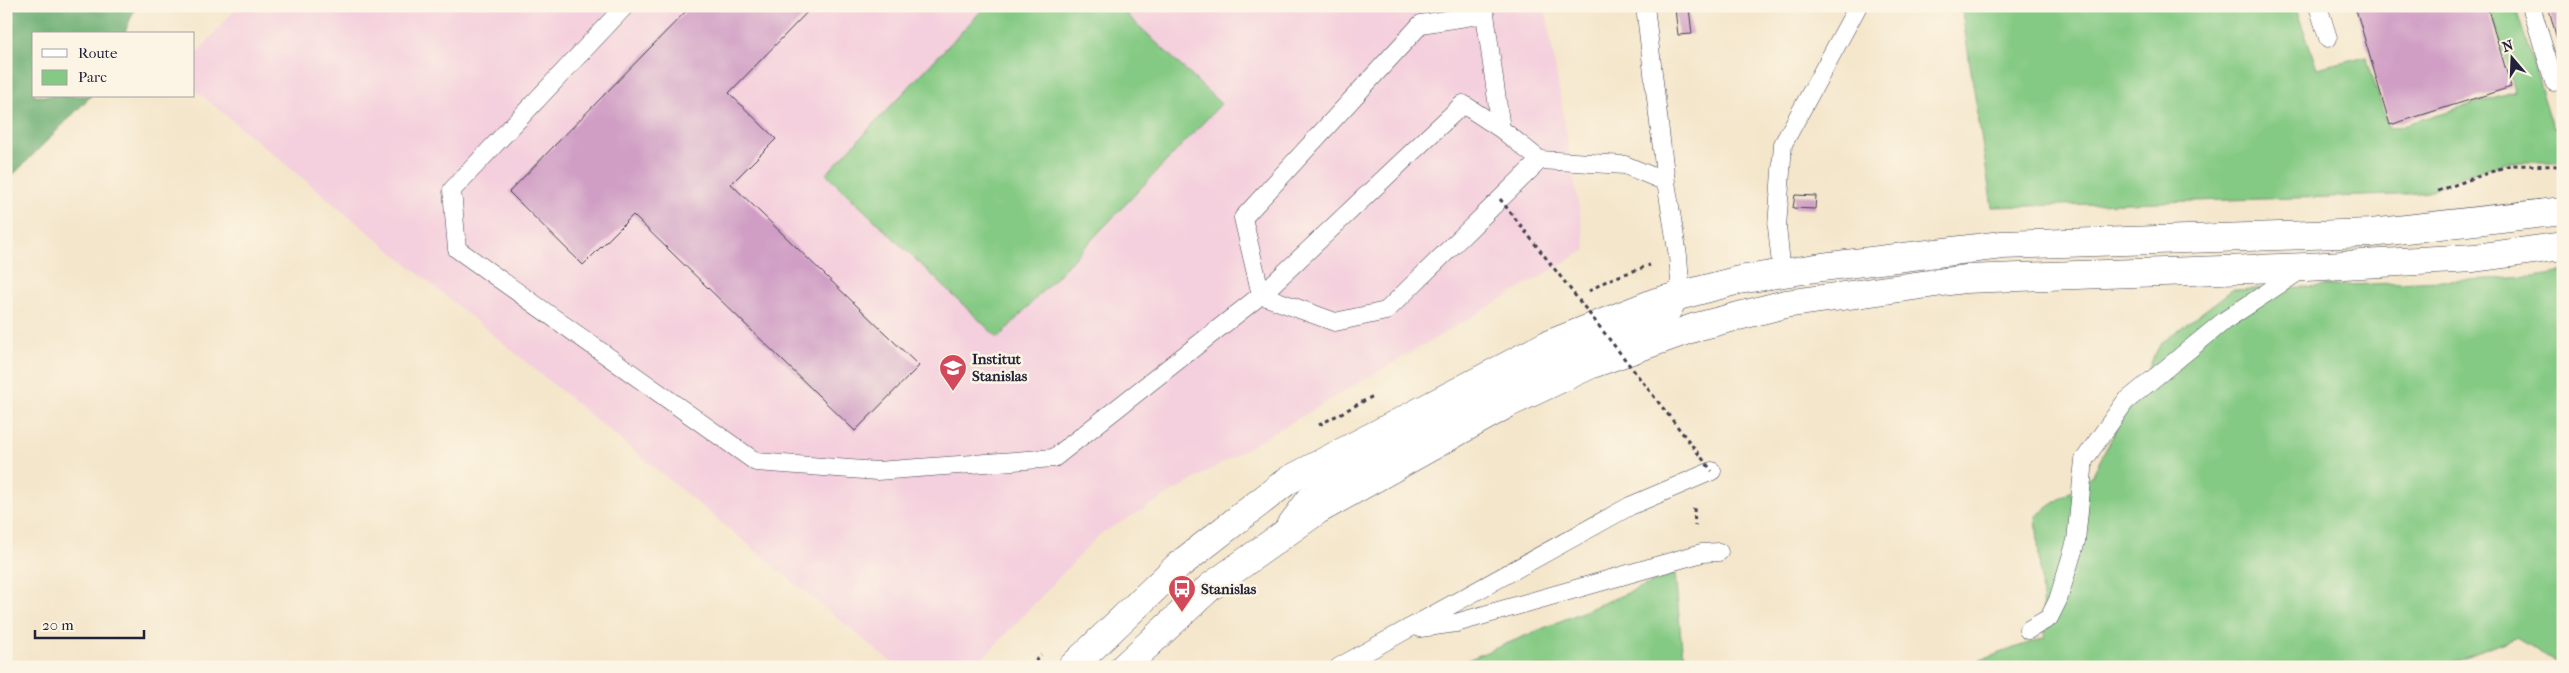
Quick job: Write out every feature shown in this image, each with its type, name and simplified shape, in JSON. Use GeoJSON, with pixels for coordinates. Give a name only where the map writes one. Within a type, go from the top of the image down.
{"type":"FeatureCollection","features":[{"type":"Feature","properties":{"kind":"main road"},"geometry":{"type":"LineString","coordinates":[[1072,667],[1179,565],[1286,481],[1547,346],[1656,302],[1739,280],[2002,245],[2371,233],[2563,211]]}},
{"type":"Feature","properties":{"kind":"main road"},"geometry":{"type":"LineString","coordinates":[[1124,667],[1210,587],[1318,510],[1509,403],[1592,364],[1696,327],[1785,304],[1965,279],[2306,267],[2474,258],[2563,246]]}},
{"type":"Feature","properties":{"kind":"lane"},"geometry":{"type":"LineString","coordinates":[[624,6],[452,190],[457,250],[756,462],[877,471],[1054,458],[1261,295],[1463,104],[1501,129],[1540,160],[1625,165],[1666,182]]}},
{"type":"Feature","properties":{"kind":"lane"},"geometry":{"type":"LineString","coordinates":[[1271,544],[1306,496],[1406,436],[1513,381],[1588,349],[1655,324],[1672,312],[1681,295],[1678,256],[1666,182],[1644,6]]}},
{"type":"Feature","properties":{"kind":"lane"},"geometry":{"type":"LineString","coordinates":[[1782,273],[1777,227],[1783,144],[1858,6]]}},
{"type":"Feature","properties":{"kind":"lane"},"geometry":{"type":"LineString","coordinates":[[2318,6],[2328,38]]}},
{"type":"Feature","properties":{"kind":"lane"},"geometry":{"type":"LineString","coordinates":[[2531,6],[2554,82],[2563,79]]}},
{"type":"Feature","properties":{"kind":"lane"},"geometry":{"type":"LineString","coordinates":[[1261,295],[1243,218],[1421,24],[1485,10],[1501,129]]}},
{"type":"Feature","properties":{"kind":"lane"},"geometry":{"type":"LineString","coordinates":[[1261,295],[1335,322],[1386,311],[1540,160]]}},
{"type":"Feature","properties":{"kind":"lane"},"geometry":{"type":"LineString","coordinates":[[2028,630],[2049,618],[2058,600],[2076,541],[2084,460],[2125,402],[2224,321],[2306,267]]}},
{"type":"Feature","properties":{"kind":"lane"},"geometry":{"type":"LineString","coordinates":[[1340,667],[1630,506],[1710,474]]}},
{"type":"Feature","properties":{"kind":"lane"},"geometry":{"type":"LineString","coordinates":[[1410,629],[1456,623],[1710,553]]}},
{"type":"Feature","properties":{"kind":"path"},"geometry":{"type":"LineString","coordinates":[[1500,200],[1710,474]]}},
{"type":"Feature","properties":{"kind":"path"},"geometry":{"type":"LineString","coordinates":[[1697,501],[1693,508],[1696,539],[1710,553]]}},
{"type":"Feature","properties":{"kind":"shaded area","name":"Institut Stanislas"},"geometry":{"type":"Polygon","coordinates":[[[238,6],[1545,6],[1586,250],[1099,535],[975,667],[897,667],[195,90],[195,56],[238,6]]]}},
{"type":"Feature","properties":{"kind":"green space"},"geometry":{"type":"Polygon","coordinates":[[[6,6],[136,6],[125,32],[32,32],[32,98],[89,98],[6,182],[6,6]]]}},
{"type":"Feature","properties":{"kind":"green space"},"geometry":{"type":"Polygon","coordinates":[[[986,6],[1118,6],[1221,104],[998,338],[826,174],[986,6]]]}},
{"type":"Feature","properties":{"kind":"green space"},"geometry":{"type":"Polygon","coordinates":[[[1961,6],[2295,6],[2317,68],[2366,56],[2389,129],[2515,91],[2490,6],[2515,6],[2553,127],[2563,125],[2563,162],[2510,162],[2463,175],[2428,192],[2396,195],[1992,207],[1961,6]]]}},
{"type":"Feature","properties":{"kind":"green space"},"geometry":{"type":"Polygon","coordinates":[[[2563,272],[2563,666],[2516,638],[2439,667],[1961,667],[2045,637],[2036,516],[2092,476],[2161,343],[2232,290],[2535,277],[2563,272]]]}},
{"type":"Feature","properties":{"kind":"green space"},"geometry":{"type":"Polygon","coordinates":[[[1675,573],[1682,649],[1693,667],[1451,667],[1675,573]]]}},
{"type":"Feature","properties":{"kind":"building"},"geometry":{"type":"Polygon","coordinates":[[[691,6],[813,6],[729,93],[776,139],[731,184],[919,366],[855,431],[633,215],[583,265],[509,192],[691,6]]]}},
{"type":"Feature","properties":{"kind":"building"},"geometry":{"type":"Polygon","coordinates":[[[2355,6],[2487,6],[2511,87],[2390,125],[2355,6]]]}},
{"type":"Feature","properties":{"kind":"building"},"geometry":{"type":"Polygon","coordinates":[[[2548,6],[2563,6],[2563,37],[2557,39],[2548,6]]]}},
{"type":"Feature","properties":{"kind":"building"},"geometry":{"type":"Polygon","coordinates":[[[1689,8],[1692,34],[1678,35],[1675,9],[1689,8]]]}},
{"type":"Feature","properties":{"kind":"building"},"geometry":{"type":"Polygon","coordinates":[[[1795,195],[1816,196],[1815,209],[1793,208],[1795,195]]]}},
{"type":"Feature","properties":{"kind":"place","name":"Institut Stanislas"},"geometry":{"type":"Point","coordinates":[953,392]}},
{"type":"Feature","properties":{"kind":"place","name":"Stanislas"},"geometry":{"type":"Point","coordinates":[1182,613]}}]}
